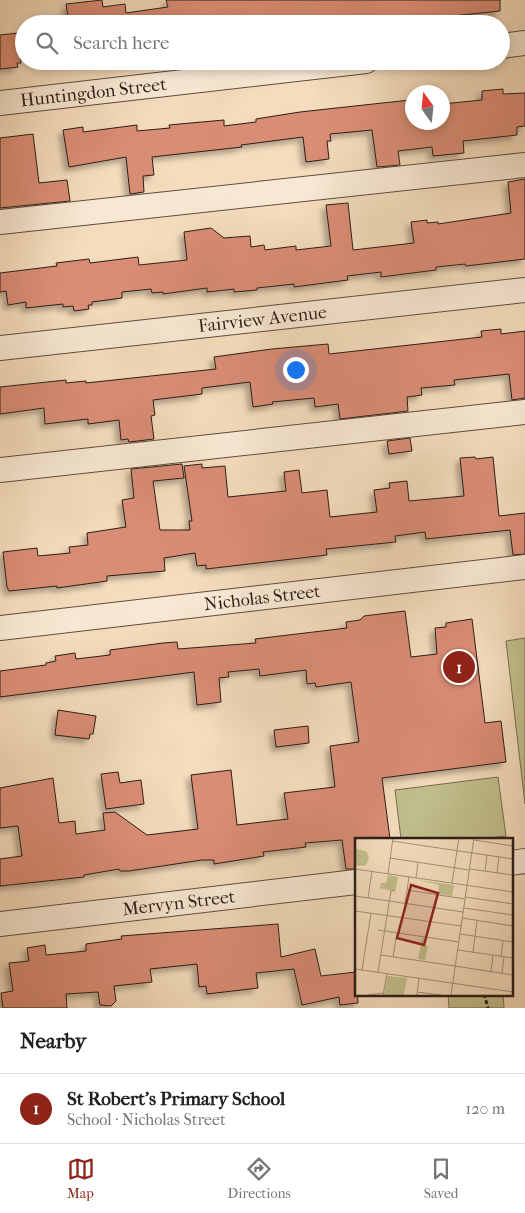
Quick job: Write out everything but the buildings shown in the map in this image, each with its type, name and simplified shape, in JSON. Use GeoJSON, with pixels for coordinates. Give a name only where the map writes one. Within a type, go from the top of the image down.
{"type":"FeatureCollection","features":[{"type":"Feature","properties":{"kind":"street"},"geometry":{"type":"LineString","coordinates":[[510,45],[525,43]]}},
{"type":"Feature","properties":{"kind":"street","name":"Huntingdon Street"},"geometry":{"type":"LineString","coordinates":[[0,103],[288,70]]}},
{"type":"Feature","properties":{"kind":"street"},"geometry":{"type":"LineString","coordinates":[[0,222],[525,165]]}},
{"type":"Feature","properties":{"kind":"street","name":"Fairview Avenue"},"geometry":{"type":"LineString","coordinates":[[0,348],[525,290]]}},
{"type":"Feature","properties":{"kind":"street"},"geometry":{"type":"LineString","coordinates":[[0,470],[525,412]]}},
{"type":"Feature","properties":{"kind":"street","name":"Nicholas Street"},"geometry":{"type":"LineString","coordinates":[[0,628],[525,567]]}},
{"type":"Feature","properties":{"kind":"street"},"geometry":{"type":"LineString","coordinates":[[512,863],[525,861]]}},
{"type":"Feature","properties":{"kind":"street","name":"Mervyn Street"},"geometry":{"type":"LineString","coordinates":[[0,924],[355,882]]}},
{"type":"Feature","properties":{"kind":"shaded area"},"geometry":{"type":"Polygon","coordinates":[[[525,638],[525,804],[506,641],[525,638]]]}},
{"type":"Feature","properties":{"kind":"shaded area"},"geometry":{"type":"Polygon","coordinates":[[[498,777],[506,836],[489,838],[401,838],[395,790],[498,777]]]}},
{"type":"Feature","properties":{"kind":"shaded area"},"geometry":{"type":"Polygon","coordinates":[[[448,996],[503,996],[504,1008],[449,1008],[448,996]]]}},
{"type":"Feature","properties":{"kind":"place","name":"St Robert's Primary School"},"geometry":{"type":"Point","coordinates":[459,667]}}]}
